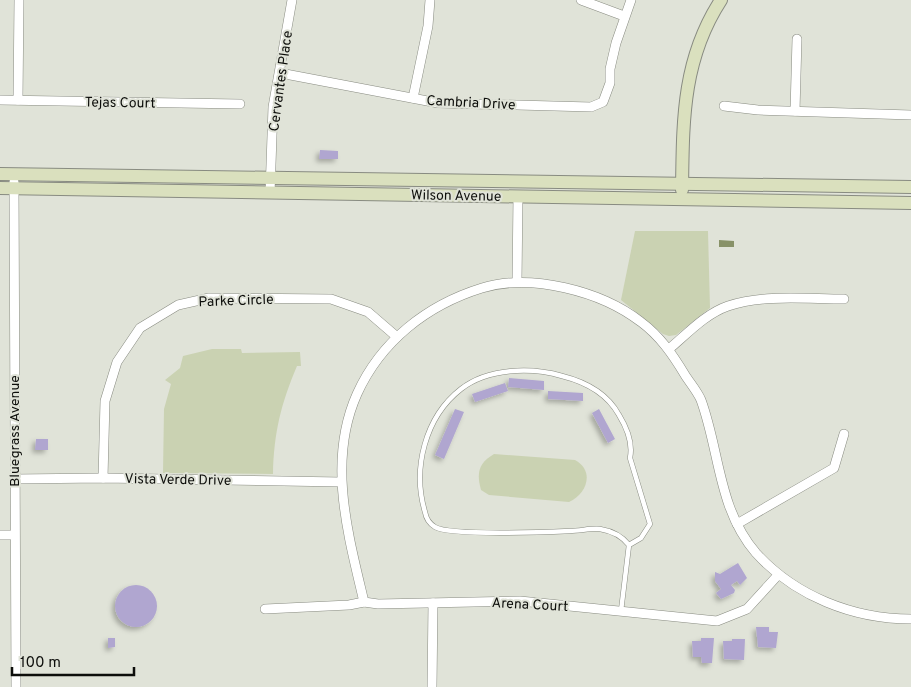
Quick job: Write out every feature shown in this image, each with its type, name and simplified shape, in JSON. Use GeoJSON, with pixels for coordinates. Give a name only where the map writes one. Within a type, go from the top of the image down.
{"type":"FeatureCollection","features":[{"type":"Feature","properties":{"kind":"main road"},"geometry":{"type":"LineString","coordinates":[[682,199],[685,96],[691,66],[701,38],[722,0]]}},
{"type":"Feature","properties":{"kind":"main road","name":"Wilson Avenue"},"geometry":{"type":"LineString","coordinates":[[0,174],[271,176],[911,187]]}},
{"type":"Feature","properties":{"kind":"main road","name":"Wilson Avenue"},"geometry":{"type":"LineString","coordinates":[[0,188],[911,203]]}},
{"type":"Feature","properties":{"kind":"street"},"geometry":{"type":"LineString","coordinates":[[18,100],[19,0]]}},
{"type":"Feature","properties":{"kind":"street","name":"Cervantes Place"},"geometry":{"type":"LineString","coordinates":[[270,192],[273,107],[292,0]]}},
{"type":"Feature","properties":{"kind":"street"},"geometry":{"type":"LineString","coordinates":[[413,98],[428,26],[430,0]]}},
{"type":"Feature","properties":{"kind":"street"},"geometry":{"type":"LineString","coordinates":[[581,0],[624,16],[631,0]]}},
{"type":"Feature","properties":{"kind":"street","name":"Cambria Drive"},"geometry":{"type":"LineString","coordinates":[[280,73],[438,102],[591,107],[604,102],[608,92],[610,69],[624,16]]}},
{"type":"Feature","properties":{"kind":"street"},"geometry":{"type":"LineString","coordinates":[[795,111],[797,39]]}},
{"type":"Feature","properties":{"kind":"street","name":"Tejas Court"},"geometry":{"type":"LineString","coordinates":[[0,100],[240,104]]}},
{"type":"Feature","properties":{"kind":"street"},"geometry":{"type":"LineString","coordinates":[[724,106],[758,110],[911,115]]}},
{"type":"Feature","properties":{"kind":"street","name":"Bluegrass Avenue"},"geometry":{"type":"LineString","coordinates":[[14,174],[16,687]]}},
{"type":"Feature","properties":{"kind":"street"},"geometry":{"type":"LineString","coordinates":[[517,282],[518,196]]}},
{"type":"Feature","properties":{"kind":"street"},"geometry":{"type":"LineString","coordinates":[[364,602],[350,543],[341,482],[343,437],[356,395],[372,364],[397,337],[424,314],[456,296],[486,287],[517,282],[561,287],[604,299],[641,322],[669,349],[700,399],[722,487],[737,524],[755,551],[778,575],[800,590],[842,608],[861,614],[911,619]]}},
{"type":"Feature","properties":{"kind":"street","name":"Parke Circle"},"geometry":{"type":"LineString","coordinates":[[104,478],[105,400],[117,362],[140,328],[178,305],[206,298],[331,299],[368,312],[397,337]]}},
{"type":"Feature","properties":{"kind":"street"},"geometry":{"type":"LineString","coordinates":[[669,349],[701,321],[728,306],[765,299],[844,299]]}},
{"type":"Feature","properties":{"kind":"street"},"geometry":{"type":"LineString","coordinates":[[737,524],[834,468],[844,434]]}},
{"type":"Feature","properties":{"kind":"street","name":"Vista Verde Drive"},"geometry":{"type":"LineString","coordinates":[[14,479],[104,478],[341,482]]}},
{"type":"Feature","properties":{"kind":"street"},"geometry":{"type":"LineString","coordinates":[[0,535],[14,535]]}},
{"type":"Feature","properties":{"kind":"street","name":"Arena Court"},"geometry":{"type":"LineString","coordinates":[[265,609],[349,606],[364,602],[520,601],[717,621],[747,609],[778,575]]}},
{"type":"Feature","properties":{"kind":"street"},"geometry":{"type":"LineString","coordinates":[[432,687],[433,603]]}},
{"type":"Feature","properties":{"kind":"lane"},"geometry":{"type":"LineString","coordinates":[[621,611],[629,545],[624,539],[610,531],[598,529],[547,532],[451,532],[434,527],[425,513],[420,469],[424,444],[433,423],[461,388],[504,371],[528,369],[552,372],[592,387],[615,408],[623,422],[632,447],[630,458],[650,524],[641,538],[629,545]]}},
{"type":"Feature","properties":{"kind":"shaded area"},"geometry":{"type":"Polygon","coordinates":[[[635,231],[708,231],[710,308],[676,335],[669,336],[663,334],[621,300],[635,231]]]}},
{"type":"Feature","properties":{"kind":"shaded area"},"geometry":{"type":"Polygon","coordinates":[[[719,240],[734,241],[734,247],[719,247],[719,240]]]}},
{"type":"Feature","properties":{"kind":"shaded area"},"geometry":{"type":"Polygon","coordinates":[[[212,349],[241,349],[242,353],[300,352],[301,366],[297,366],[279,418],[273,474],[163,473],[164,409],[171,384],[165,380],[180,368],[183,356],[212,349]]]}},
{"type":"Feature","properties":{"kind":"shaded area"},"geometry":{"type":"Polygon","coordinates":[[[494,454],[575,460],[585,470],[587,476],[584,488],[580,494],[569,502],[489,495],[481,490],[479,473],[485,461],[494,454]]]}},
{"type":"Feature","properties":{"kind":"building"},"geometry":{"type":"Polygon","coordinates":[[[320,150],[338,151],[338,159],[319,159],[320,150]]]}},
{"type":"Feature","properties":{"kind":"building"},"geometry":{"type":"Polygon","coordinates":[[[509,378],[544,381],[544,390],[508,387],[509,378]]]}},
{"type":"Feature","properties":{"kind":"building"},"geometry":{"type":"Polygon","coordinates":[[[505,383],[508,391],[475,402],[472,394],[505,383]]]}},
{"type":"Feature","properties":{"kind":"building"},"geometry":{"type":"Polygon","coordinates":[[[548,391],[583,393],[583,401],[548,399],[548,391]]]}},
{"type":"Feature","properties":{"kind":"building"},"geometry":{"type":"Polygon","coordinates":[[[455,409],[464,412],[444,459],[435,455],[455,409]]]}},
{"type":"Feature","properties":{"kind":"building"},"geometry":{"type":"Polygon","coordinates":[[[599,409],[615,439],[608,443],[592,413],[599,409]]]}},
{"type":"Feature","properties":{"kind":"building"},"geometry":{"type":"Polygon","coordinates":[[[36,439],[48,439],[48,450],[35,450],[36,439]]]}},
{"type":"Feature","properties":{"kind":"building"},"geometry":{"type":"Polygon","coordinates":[[[738,563],[747,578],[740,585],[737,581],[731,585],[735,590],[734,593],[721,599],[716,593],[721,589],[715,581],[715,572],[720,574],[738,563]]]}},
{"type":"Feature","properties":{"kind":"building"},"geometry":{"type":"Polygon","coordinates":[[[140,585],[148,588],[154,594],[157,606],[154,618],[148,624],[132,627],[124,624],[118,618],[115,602],[118,594],[124,588],[140,585]]]}},
{"type":"Feature","properties":{"kind":"building"},"geometry":{"type":"Polygon","coordinates":[[[756,627],[769,627],[769,632],[778,632],[776,648],[758,647],[756,627]]]}},
{"type":"Feature","properties":{"kind":"building"},"geometry":{"type":"Polygon","coordinates":[[[108,638],[115,638],[115,647],[108,648],[108,638]]]}},
{"type":"Feature","properties":{"kind":"building"},"geometry":{"type":"Polygon","coordinates":[[[701,638],[714,638],[712,663],[702,663],[701,657],[693,657],[692,641],[701,641],[701,638]]]}},
{"type":"Feature","properties":{"kind":"building"},"geometry":{"type":"Polygon","coordinates":[[[732,639],[745,639],[744,660],[724,659],[723,641],[732,641],[732,639]]]}}]}
